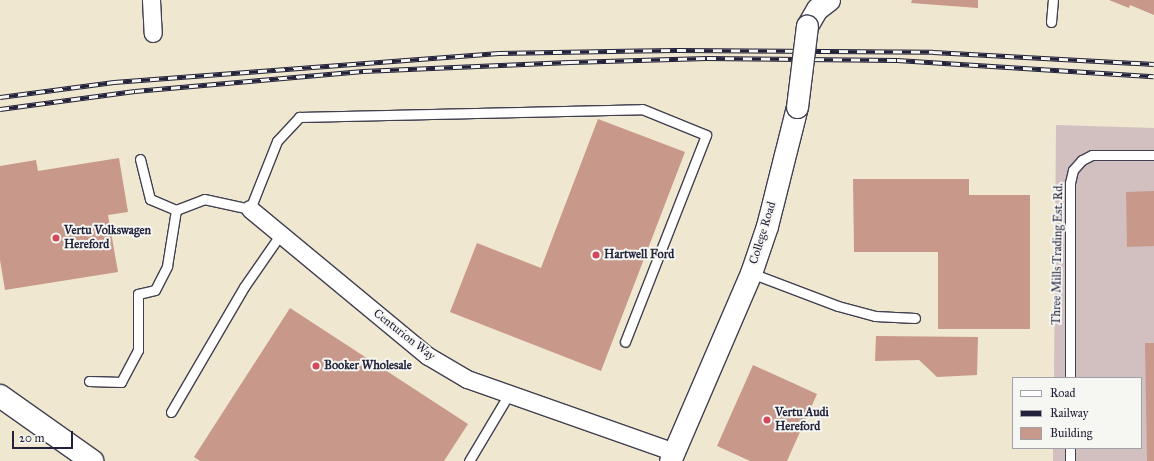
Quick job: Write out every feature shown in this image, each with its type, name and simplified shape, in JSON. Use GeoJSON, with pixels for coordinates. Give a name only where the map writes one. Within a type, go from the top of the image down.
{"type":"FeatureCollection","features":[{"type":"Feature","properties":{"kind":"main road"},"geometry":{"type":"LineString","coordinates":[[0,396],[92,461]]}},
{"type":"Feature","properties":{"kind":"street"},"geometry":{"type":"LineString","coordinates":[[151,0],[153,33]]}},
{"type":"Feature","properties":{"kind":"street","name":"College Road"},"geometry":{"type":"LineString","coordinates":[[672,456],[751,273],[767,226],[797,106],[807,26],[817,9],[829,0]]}},
{"type":"Feature","properties":{"kind":"street","name":"Centurion Way"},"geometry":{"type":"LineString","coordinates":[[250,209],[428,356],[467,379],[672,456]]}},
{"type":"Feature","properties":{"kind":"lane"},"geometry":{"type":"LineString","coordinates":[[1052,22],[1053,0]]}},
{"type":"Feature","properties":{"kind":"lane"},"geometry":{"type":"LineString","coordinates":[[140,159],[150,199],[176,210],[204,199],[250,209],[277,141],[299,117],[642,109],[706,135],[625,342]]}},
{"type":"Feature","properties":{"kind":"lane","name":"Three Mills Trading Est. Rd."},"geometry":{"type":"LineString","coordinates":[[1070,377],[1070,183],[1073,170],[1082,160],[1092,155],[1154,156]]}},
{"type":"Feature","properties":{"kind":"lane"},"geometry":{"type":"LineString","coordinates":[[89,382],[121,382],[138,350],[138,294],[155,290],[167,266],[176,210]]}},
{"type":"Feature","properties":{"kind":"lane"},"geometry":{"type":"LineString","coordinates":[[171,412],[244,287],[280,235]]}},
{"type":"Feature","properties":{"kind":"lane"},"geometry":{"type":"LineString","coordinates":[[751,273],[838,306],[875,316],[915,318]]}},
{"type":"Feature","properties":{"kind":"lane"},"geometry":{"type":"LineString","coordinates":[[469,461],[509,394]]}},
{"type":"Feature","properties":{"kind":"lane"},"geometry":{"type":"LineString","coordinates":[[1070,449],[1070,461]]}},
{"type":"Feature","properties":{"kind":"shaded area"},"geometry":{"type":"Polygon","coordinates":[[[1056,125],[1154,128],[1154,461],[1053,461],[1053,449],[1142,449],[1142,377],[1054,377],[1056,125]]]}},
{"type":"Feature","properties":{"kind":"building"},"geometry":{"type":"Polygon","coordinates":[[[912,0],[978,0],[978,8],[911,3],[912,0]]]}},
{"type":"Feature","properties":{"kind":"building"},"geometry":{"type":"Polygon","coordinates":[[[1109,0],[1154,0],[1154,15],[1130,5],[1129,8],[1109,0]]]}},
{"type":"Feature","properties":{"kind":"building","name":"Hartwell Ford"},"geometry":{"type":"Polygon","coordinates":[[[598,119],[685,152],[601,371],[450,312],[477,243],[541,268],[598,119]]]}},
{"type":"Feature","properties":{"kind":"building","name":"Vertu Volkswagen Hereford"},"geometry":{"type":"Polygon","coordinates":[[[119,158],[128,212],[108,215],[118,272],[5,290],[0,260],[0,166],[36,160],[38,171],[119,158]]]}},
{"type":"Feature","properties":{"kind":"building"},"geometry":{"type":"Polygon","coordinates":[[[853,179],[969,179],[969,195],[1030,195],[1030,329],[938,329],[938,252],[854,252],[853,179]]]}},
{"type":"Feature","properties":{"kind":"building"},"geometry":{"type":"Polygon","coordinates":[[[1154,191],[1154,246],[1127,247],[1126,192],[1154,191]]]}},
{"type":"Feature","properties":{"kind":"building","name":"Booker Wholesale"},"geometry":{"type":"Polygon","coordinates":[[[290,308],[468,424],[444,461],[200,461],[194,457],[290,308]]]}},
{"type":"Feature","properties":{"kind":"building"},"geometry":{"type":"Polygon","coordinates":[[[876,336],[978,337],[977,375],[937,377],[919,360],[875,361],[876,336]]]}},
{"type":"Feature","properties":{"kind":"building"},"geometry":{"type":"Polygon","coordinates":[[[1145,343],[1154,343],[1154,461],[1147,461],[1145,343]]]}},
{"type":"Feature","properties":{"kind":"building","name":"Vertu Audi Hereford"},"geometry":{"type":"Polygon","coordinates":[[[753,365],[817,394],[787,461],[750,461],[717,446],[753,365]]]}},
{"type":"Feature","properties":{"kind":"railway"},"geometry":{"type":"LineString","coordinates":[[0,97],[114,82],[499,53],[677,50],[933,52],[1154,64]]}},
{"type":"Feature","properties":{"kind":"railway"},"geometry":{"type":"LineString","coordinates":[[0,109],[135,91],[363,71],[707,58],[897,60],[1154,76]]}},
{"type":"Feature","properties":{"kind":"place","name":"Vertu Volkswagen Hereford"},"geometry":{"type":"Point","coordinates":[56,238]}},
{"type":"Feature","properties":{"kind":"place","name":"Hartwell Ford"},"geometry":{"type":"Point","coordinates":[596,255]}},
{"type":"Feature","properties":{"kind":"place","name":"Booker Wholesale"},"geometry":{"type":"Point","coordinates":[316,366]}},
{"type":"Feature","properties":{"kind":"place","name":"Vertu Audi Hereford"},"geometry":{"type":"Point","coordinates":[767,420]}}]}
